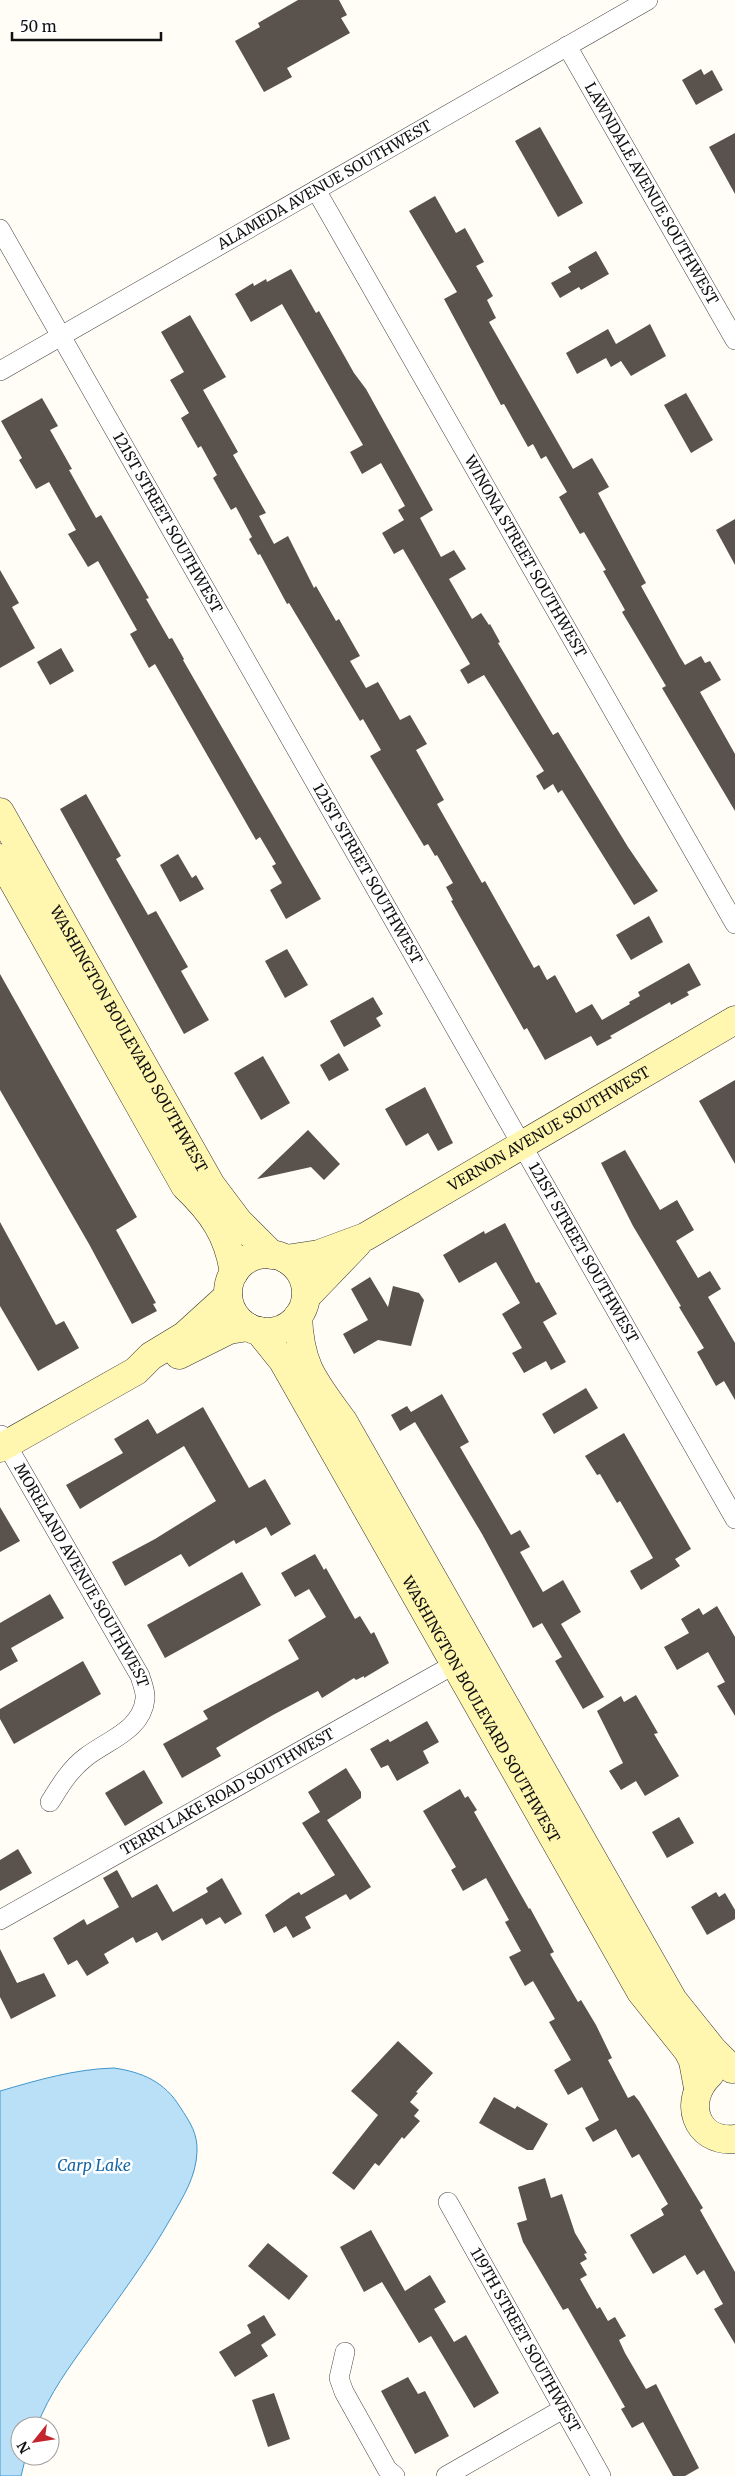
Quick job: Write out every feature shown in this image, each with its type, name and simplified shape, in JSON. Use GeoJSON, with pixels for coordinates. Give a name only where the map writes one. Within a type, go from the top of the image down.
{"type":"FeatureCollection","features":[{"type":"Feature","properties":{"kind":"main road","name":"WASHINGTON BOULEVARD SOUTHWEST"},"geometry":{"type":"LineString","coordinates":[[0,812],[211,1185],[238,1221],[279,1257]]}},
{"type":"Feature","properties":{"kind":"main road","name":"WASHINGTON BOULEVARD SOUTHWEST"},"geometry":{"type":"LineString","coordinates":[[0,858],[185,1186],[217,1222],[231,1252],[231,1285]]}},
{"type":"Feature","properties":{"kind":"main road","name":"VERNON AVENUE SOUTHWEST"},"geometry":{"type":"LineString","coordinates":[[279,1257],[319,1254],[365,1237],[735,1020]]}},
{"type":"Feature","properties":{"kind":"main road","name":"VERNON AVENUE SOUTHWEST"},"geometry":{"type":"LineString","coordinates":[[302,1306],[365,1237]]}},
{"type":"Feature","properties":{"kind":"main road"},"geometry":{"type":"LineString","coordinates":[[2,1442],[136,1371],[151,1356],[184,1336],[231,1285],[242,1263],[253,1256],[279,1257],[300,1272],[305,1284],[302,1306],[284,1328],[272,1332],[254,1329],[228,1330],[158,1367],[136,1371]]}},
{"type":"Feature","properties":{"kind":"main road"},"geometry":{"type":"LineString","coordinates":[[231,1285],[235,1314],[254,1329]]}},
{"type":"Feature","properties":{"kind":"main road","name":"WASHINGTON BOULEVARD SOUTHWEST"},"geometry":{"type":"LineString","coordinates":[[302,1306],[299,1342],[311,1377],[343,1421],[673,2000],[713,2050],[734,2069]]}},
{"type":"Feature","properties":{"kind":"main road","name":"WASHINGTON BOULEVARD SOUTHWEST"},"geometry":{"type":"LineString","coordinates":[[254,1329],[283,1362],[641,1992],[688,2051],[693,2061],[698,2088],[694,2105],[696,2116],[702,2127],[711,2134],[731,2143]]}},
{"type":"Feature","properties":{"kind":"main road"},"geometry":{"type":"LineString","coordinates":[[698,2088],[710,2074],[720,2070],[734,2069]]}},
{"type":"Feature","properties":{"kind":"street","name":"ALAMEDA AVENUE SOUTHWEST"},"geometry":{"type":"LineString","coordinates":[[0,371],[648,0]]}},
{"type":"Feature","properties":{"kind":"street","name":"LAWNDALE AVENUE SOUTHWEST"},"geometry":{"type":"LineString","coordinates":[[567,46],[735,340]]}},
{"type":"Feature","properties":{"kind":"street","name":"WINONA STREET SOUTHWEST"},"geometry":{"type":"LineString","coordinates":[[316,190],[735,924]]}},
{"type":"Feature","properties":{"kind":"street","name":"121ST STREET SOUTHWEST"},"geometry":{"type":"LineString","coordinates":[[0,228],[735,1519]]}},
{"type":"Feature","properties":{"kind":"street","name":"MORELAND AVENUE SOUTHWEST"},"geometry":{"type":"LineString","coordinates":[[2,1442],[140,1676],[145,1698],[140,1716],[127,1730],[85,1757],[68,1774],[50,1802]]}},
{"type":"Feature","properties":{"kind":"street","name":"TERRY LAKE ROAD SOUTHWEST"},"geometry":{"type":"LineString","coordinates":[[0,1920],[455,1664]]}},
{"type":"Feature","properties":{"kind":"street","name":"119TH STREET SOUTHWEST"},"geometry":{"type":"LineString","coordinates":[[448,2202],[601,2476]]}},
{"type":"Feature","properties":{"kind":"street"},"geometry":{"type":"LineString","coordinates":[[345,2352],[339,2378],[344,2392],[387,2469],[395,2476]]}},
{"type":"Feature","properties":{"kind":"street"},"geometry":{"type":"LineString","coordinates":[[446,2476],[563,2409]]}},
{"type":"Feature","properties":{"kind":"water","name":"Carp Lake"},"geometry":{"type":"Polygon","coordinates":[[[114,2068],[134,2072],[160,2085],[174,2098],[195,2134],[197,2152],[194,2170],[184,2194],[162,2234],[61,2380],[41,2416],[10,2416],[10,2466],[24,2466],[21,2476],[0,2476],[0,2091],[42,2079],[114,2068]]]}},
{"type":"Feature","properties":{"kind":"building"},"geometry":{"type":"Polygon","coordinates":[[[298,0],[339,0],[347,15],[341,18],[350,33],[287,68],[292,77],[264,92],[235,41],[260,27],[258,23],[298,0]]]}},
{"type":"Feature","properties":{"kind":"building"},"geometry":{"type":"Polygon","coordinates":[[[701,69],[704,75],[712,70],[723,90],[696,105],[682,80],[701,69]]]}},
{"type":"Feature","properties":{"kind":"building"},"geometry":{"type":"Polygon","coordinates":[[[540,127],[583,203],[558,217],[515,141],[540,127]]]}},
{"type":"Feature","properties":{"kind":"building"},"geometry":{"type":"Polygon","coordinates":[[[735,133],[735,194],[709,147],[735,133]]]}},
{"type":"Feature","properties":{"kind":"building"},"geometry":{"type":"Polygon","coordinates":[[[435,196],[456,233],[465,228],[484,262],[476,266],[493,296],[487,300],[496,318],[489,322],[573,469],[592,458],[609,487],[598,493],[646,583],[641,586],[680,657],[685,665],[701,656],[705,663],[710,661],[721,680],[700,692],[735,754],[735,811],[662,688],[666,686],[622,612],[625,610],[603,571],[606,570],[584,532],[580,534],[559,497],[567,492],[546,456],[541,459],[533,444],[528,447],[504,404],[501,405],[444,299],[457,292],[409,211],[435,196]]]}},
{"type":"Feature","properties":{"kind":"building"},"geometry":{"type":"Polygon","coordinates":[[[596,251],[609,274],[581,290],[579,287],[560,298],[551,283],[571,272],[568,267],[596,251]]]}},
{"type":"Feature","properties":{"kind":"building"},"geometry":{"type":"Polygon","coordinates":[[[291,269],[316,313],[319,311],[354,373],[366,389],[433,510],[420,518],[441,557],[454,550],[466,569],[449,579],[472,619],[481,613],[490,624],[500,642],[498,643],[553,735],[558,732],[628,847],[658,891],[634,905],[562,790],[558,793],[553,784],[544,790],[536,776],[544,771],[484,675],[468,684],[460,670],[470,664],[403,549],[394,554],[382,533],[404,520],[398,510],[405,506],[381,463],[362,474],[350,452],[363,445],[282,304],[251,322],[235,294],[253,283],[254,286],[266,279],[267,282],[291,269]]]}},
{"type":"Feature","properties":{"kind":"building"},"geometry":{"type":"Polygon","coordinates":[[[190,315],[226,377],[203,390],[238,452],[233,455],[266,513],[259,516],[274,544],[288,536],[314,588],[316,586],[336,621],[339,619],[360,656],[350,661],[366,688],[378,682],[400,720],[410,715],[427,744],[416,750],[444,800],[437,804],[482,883],[485,881],[534,968],[539,965],[547,980],[555,975],[576,1013],[592,1004],[602,1020],[630,1004],[629,1002],[640,996],[638,992],[689,963],[701,985],[687,992],[689,995],[671,1005],[670,1002],[610,1036],[612,1038],[597,1046],[591,1036],[545,1060],[527,1028],[524,1030],[451,901],[453,900],[446,887],[453,883],[437,855],[435,856],[428,844],[424,846],[370,756],[381,750],[363,719],[360,721],[289,603],[287,604],[260,554],[258,555],[249,539],[252,537],[236,507],[231,510],[213,478],[217,475],[201,446],[198,448],[181,418],[189,413],[170,380],[184,372],[161,332],[190,315]]]}},
{"type":"Feature","properties":{"kind":"building"},"geometry":{"type":"Polygon","coordinates":[[[650,324],[666,356],[631,376],[621,361],[611,367],[606,358],[577,374],[566,353],[608,329],[616,344],[650,324]]]}},
{"type":"Feature","properties":{"kind":"building"},"geometry":{"type":"Polygon","coordinates":[[[686,393],[713,440],[691,453],[664,405],[686,393]]]}},
{"type":"Feature","properties":{"kind":"building"},"geometry":{"type":"Polygon","coordinates":[[[42,398],[58,426],[50,430],[72,469],[69,470],[96,518],[101,515],[149,598],[146,599],[169,639],[172,638],[321,899],[286,919],[270,890],[282,883],[272,866],[276,864],[260,837],[256,840],[155,664],[149,668],[130,634],[137,630],[98,561],[88,567],[68,534],[76,530],[49,482],[36,489],[19,460],[22,458],[1,421],[42,398]]]}},
{"type":"Feature","properties":{"kind":"building"},"geometry":{"type":"Polygon","coordinates":[[[735,519],[735,565],[716,530],[735,519]]]}},
{"type":"Feature","properties":{"kind":"building"},"geometry":{"type":"Polygon","coordinates":[[[0,570],[19,603],[12,607],[35,648],[0,668],[0,570]]]}},
{"type":"Feature","properties":{"kind":"building"},"geometry":{"type":"Polygon","coordinates":[[[61,648],[74,671],[50,685],[37,662],[61,648]]]}},
{"type":"Feature","properties":{"kind":"building"},"geometry":{"type":"Polygon","coordinates":[[[86,794],[121,856],[116,859],[148,915],[156,911],[188,967],[181,971],[209,1020],[184,1034],[60,809],[86,794]]]}},
{"type":"Feature","properties":{"kind":"building"},"geometry":{"type":"Polygon","coordinates":[[[178,854],[192,878],[196,875],[204,889],[180,902],[160,865],[178,854]]]}},
{"type":"Feature","properties":{"kind":"building"},"geometry":{"type":"Polygon","coordinates":[[[649,916],[663,942],[631,960],[616,935],[649,916]]]}},
{"type":"Feature","properties":{"kind":"building"},"geometry":{"type":"Polygon","coordinates":[[[287,949],[308,985],[285,998],[265,961],[287,949]]]}},
{"type":"Feature","properties":{"kind":"building"},"geometry":{"type":"Polygon","coordinates":[[[0,974],[137,1217],[116,1230],[156,1303],[153,1304],[157,1311],[132,1324],[89,1244],[0,1090],[0,974]]]}},
{"type":"Feature","properties":{"kind":"building"},"geometry":{"type":"Polygon","coordinates":[[[373,997],[383,1014],[376,1018],[381,1026],[344,1047],[330,1021],[373,997]]]}},
{"type":"Feature","properties":{"kind":"building"},"geometry":{"type":"Polygon","coordinates":[[[339,1053],[349,1070],[329,1081],[320,1065],[339,1053]]]}},
{"type":"Feature","properties":{"kind":"building"},"geometry":{"type":"Polygon","coordinates":[[[263,1056],[290,1103],[261,1120],[234,1073],[263,1056]]]}},
{"type":"Feature","properties":{"kind":"building"},"geometry":{"type":"Polygon","coordinates":[[[735,1080],[735,1164],[699,1101],[735,1080]]]}},
{"type":"Feature","properties":{"kind":"building"},"geometry":{"type":"Polygon","coordinates":[[[425,1087],[453,1143],[438,1151],[428,1133],[406,1146],[385,1109],[425,1087]]]}},
{"type":"Feature","properties":{"kind":"building"},"geometry":{"type":"Polygon","coordinates":[[[308,1130],[340,1164],[324,1180],[311,1167],[257,1179],[308,1130]]]}},
{"type":"Feature","properties":{"kind":"building"},"geometry":{"type":"Polygon","coordinates":[[[625,1150],[660,1210],[677,1200],[694,1230],[676,1241],[698,1278],[710,1271],[721,1289],[708,1297],[735,1343],[735,1400],[724,1381],[716,1386],[697,1352],[704,1348],[633,1226],[601,1163],[625,1150]]]}},
{"type":"Feature","properties":{"kind":"building"},"geometry":{"type":"Polygon","coordinates":[[[0,1222],[56,1325],[64,1321],[79,1348],[38,1371],[0,1306],[0,1222]]]}},
{"type":"Feature","properties":{"kind":"building"},"geometry":{"type":"Polygon","coordinates":[[[505,1223],[536,1283],[539,1282],[557,1314],[543,1322],[566,1362],[551,1370],[546,1361],[524,1373],[512,1353],[522,1348],[502,1314],[520,1303],[496,1262],[459,1283],[443,1255],[484,1231],[485,1234],[505,1223]]]}},
{"type":"Feature","properties":{"kind":"building"},"geometry":{"type":"Polygon","coordinates":[[[370,1277],[388,1307],[393,1286],[419,1293],[424,1300],[411,1346],[378,1340],[354,1354],[343,1334],[368,1320],[351,1289],[370,1277]]]}},
{"type":"Feature","properties":{"kind":"building"},"geometry":{"type":"Polygon","coordinates":[[[586,1388],[598,1408],[554,1434],[542,1414],[586,1388]]]}},
{"type":"Feature","properties":{"kind":"building"},"geometry":{"type":"Polygon","coordinates":[[[442,1394],[469,1442],[460,1447],[511,1535],[520,1530],[530,1547],[520,1552],[543,1592],[563,1580],[581,1612],[561,1624],[604,1697],[583,1709],[555,1661],[562,1657],[542,1623],[533,1628],[482,1534],[415,1422],[400,1431],[391,1415],[407,1406],[411,1412],[442,1394]]]}},
{"type":"Feature","properties":{"kind":"building"},"geometry":{"type":"Polygon","coordinates":[[[203,1407],[249,1488],[265,1479],[291,1524],[271,1536],[266,1527],[236,1544],[234,1540],[189,1567],[181,1554],[125,1586],[112,1562],[155,1539],[216,1501],[184,1446],[80,1509],[66,1485],[123,1453],[114,1439],[148,1419],[157,1434],[203,1407]]]}},
{"type":"Feature","properties":{"kind":"building"},"geometry":{"type":"Polygon","coordinates":[[[624,1433],[691,1549],[675,1559],[680,1566],[641,1590],[630,1571],[653,1558],[620,1501],[617,1503],[600,1474],[597,1475],[585,1456],[624,1433]]]}},
{"type":"Feature","properties":{"kind":"building"},"geometry":{"type":"Polygon","coordinates":[[[0,1507],[20,1541],[0,1552],[0,1507]]]}},
{"type":"Feature","properties":{"kind":"building"},"geometry":{"type":"Polygon","coordinates":[[[315,1554],[324,1570],[326,1568],[355,1619],[360,1616],[371,1634],[374,1632],[389,1663],[364,1678],[364,1676],[356,1680],[354,1678],[322,1698],[318,1691],[273,1715],[216,1748],[221,1756],[182,1778],[163,1744],[208,1719],[203,1711],[299,1659],[288,1640],[326,1617],[309,1589],[295,1597],[281,1573],[315,1554]]]}},
{"type":"Feature","properties":{"kind":"building"},"geometry":{"type":"Polygon","coordinates":[[[242,1572],[261,1605],[165,1658],[147,1625],[242,1572]]]}},
{"type":"Feature","properties":{"kind":"building"},"geometry":{"type":"Polygon","coordinates":[[[50,1594],[64,1618],[11,1648],[18,1661],[0,1671],[0,1623],[50,1594]]]}},
{"type":"Feature","properties":{"kind":"building"},"geometry":{"type":"Polygon","coordinates":[[[717,1606],[735,1637],[735,1716],[717,1686],[725,1682],[708,1652],[677,1670],[664,1647],[689,1633],[681,1619],[699,1608],[703,1615],[717,1606]]]}},
{"type":"Feature","properties":{"kind":"building"},"geometry":{"type":"Polygon","coordinates":[[[83,1661],[101,1694],[14,1744],[0,1719],[0,1709],[83,1661]]]}},
{"type":"Feature","properties":{"kind":"building"},"geometry":{"type":"Polygon","coordinates":[[[636,1695],[658,1733],[654,1734],[679,1776],[645,1796],[636,1781],[621,1790],[609,1771],[623,1763],[597,1711],[621,1696],[624,1702],[636,1695]]]}},
{"type":"Feature","properties":{"kind":"building"},"geometry":{"type":"Polygon","coordinates":[[[427,1721],[439,1742],[423,1751],[429,1763],[397,1781],[388,1765],[381,1768],[370,1749],[388,1739],[390,1742],[427,1721]]]}},
{"type":"Feature","properties":{"kind":"building"},"geometry":{"type":"Polygon","coordinates":[[[346,1768],[361,1792],[361,1798],[327,1820],[371,1887],[350,1900],[346,1894],[305,1917],[311,1928],[293,1938],[286,1926],[274,1933],[265,1915],[299,1892],[301,1895],[335,1875],[302,1823],[320,1812],[308,1792],[346,1768]]]}},
{"type":"Feature","properties":{"kind":"building"},"geometry":{"type":"Polygon","coordinates":[[[144,1770],[163,1803],[125,1826],[105,1793],[144,1770]]]}},
{"type":"Feature","properties":{"kind":"building"},"geometry":{"type":"Polygon","coordinates":[[[460,1789],[465,1798],[468,1796],[477,1810],[474,1812],[554,1952],[550,1954],[578,2002],[581,2000],[596,2025],[612,2058],[608,2060],[628,2098],[634,2095],[639,2101],[703,2208],[700,2210],[735,2272],[735,2344],[714,2309],[723,2304],[704,2270],[697,2275],[685,2255],[653,2274],[630,2235],[664,2215],[661,2209],[668,2204],[639,2154],[632,2158],[616,2129],[593,2142],[585,2128],[599,2120],[582,2087],[568,2095],[554,2070],[571,2060],[549,2022],[555,2019],[533,1981],[525,1986],[509,1957],[521,1951],[505,1922],[509,1920],[486,1878],[463,1891],[451,1870],[456,1867],[423,1811],[460,1789]]]}},
{"type":"Feature","properties":{"kind":"building"},"geometry":{"type":"Polygon","coordinates":[[[679,1817],[694,1843],[667,1858],[652,1832],[679,1817]]]}},
{"type":"Feature","properties":{"kind":"building"},"geometry":{"type":"Polygon","coordinates":[[[18,1849],[32,1873],[0,1891],[0,1860],[18,1849]]]}},
{"type":"Feature","properties":{"kind":"building"},"geometry":{"type":"Polygon","coordinates":[[[117,1870],[132,1898],[157,1884],[173,1912],[208,1892],[206,1888],[222,1878],[242,1914],[225,1924],[220,1917],[206,1925],[202,1918],[162,1941],[157,1932],[136,1943],[133,1937],[104,1954],[109,1963],[87,1976],[77,1960],[68,1965],[53,1938],[84,1919],[87,1925],[119,1907],[103,1878],[117,1870]]]}},
{"type":"Feature","properties":{"kind":"building"},"geometry":{"type":"Polygon","coordinates":[[[716,1892],[719,1897],[725,1893],[735,1910],[735,1919],[707,1935],[691,1907],[716,1892]]]}},
{"type":"Feature","properties":{"kind":"building"},"geometry":{"type":"Polygon","coordinates":[[[0,1949],[17,1983],[44,1973],[56,1996],[11,2019],[0,1997],[0,1949]]]}},
{"type":"Feature","properties":{"kind":"building"},"geometry":{"type":"Polygon","coordinates":[[[398,2041],[433,2073],[416,2092],[418,2093],[410,2102],[419,2110],[414,2116],[420,2121],[404,2139],[402,2137],[379,2166],[375,2163],[354,2190],[332,2173],[378,2115],[351,2091],[398,2041]]]}},
{"type":"Feature","properties":{"kind":"building"},"geometry":{"type":"Polygon","coordinates":[[[494,2097],[515,2109],[517,2106],[548,2124],[533,2150],[527,2150],[479,2123],[494,2097]]]}},
{"type":"Feature","properties":{"kind":"building"},"geometry":{"type":"Polygon","coordinates":[[[545,2178],[551,2198],[562,2194],[575,2233],[587,2253],[584,2254],[587,2259],[580,2263],[587,2275],[580,2279],[597,2309],[600,2307],[608,2321],[615,2317],[626,2336],[619,2340],[625,2353],[646,2389],[656,2384],[699,2468],[685,2476],[673,2476],[643,2422],[632,2428],[621,2409],[625,2407],[568,2308],[563,2310],[523,2242],[517,2223],[527,2220],[518,2187],[545,2178]]]}},
{"type":"Feature","properties":{"kind":"building"},"geometry":{"type":"Polygon","coordinates":[[[371,2230],[405,2291],[430,2275],[446,2302],[434,2309],[454,2342],[466,2335],[499,2393],[474,2408],[431,2336],[419,2343],[382,2282],[364,2292],[340,2247],[371,2230]]]}},
{"type":"Feature","properties":{"kind":"building"},"geometry":{"type":"Polygon","coordinates":[[[268,2243],[308,2276],[289,2300],[248,2266],[268,2243]]]}},
{"type":"Feature","properties":{"kind":"building"},"geometry":{"type":"Polygon","coordinates":[[[264,2315],[276,2335],[261,2345],[268,2356],[235,2377],[219,2352],[251,2333],[247,2325],[264,2315]]]}},
{"type":"Feature","properties":{"kind":"building"},"geometry":{"type":"Polygon","coordinates":[[[408,2377],[418,2394],[425,2391],[449,2436],[415,2454],[381,2391],[408,2377]]]}},
{"type":"Feature","properties":{"kind":"building"},"geometry":{"type":"Polygon","coordinates":[[[274,2393],[290,2439],[268,2447],[252,2400],[274,2393]]]}}]}
